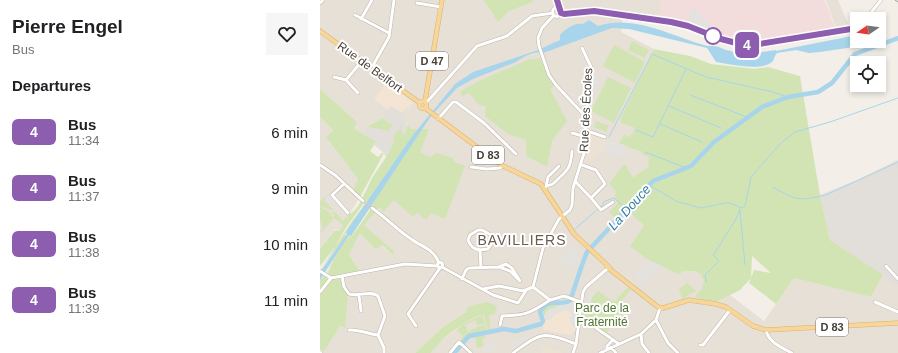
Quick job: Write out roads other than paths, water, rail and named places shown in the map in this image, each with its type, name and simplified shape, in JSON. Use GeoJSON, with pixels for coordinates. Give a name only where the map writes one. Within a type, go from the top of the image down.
{"type":"FeatureCollection","features":[{"type":"Feature","properties":{"kind":"main road","name":"D 47"},"geometry":{"type":"LineString","coordinates":[[426,106],[442,0]]}},
{"type":"Feature","properties":{"kind":"main road","name":"Rue de Belfort"},"geometry":{"type":"LineString","coordinates":[[320,30],[361,62],[426,106]]}},
{"type":"Feature","properties":{"kind":"main road","name":"D 83"},"geometry":{"type":"LineString","coordinates":[[426,106],[436,117],[502,166],[546,187],[574,234],[608,268],[652,305],[660,308],[693,300],[718,304],[730,310],[753,326],[766,330],[898,323]]}},
{"type":"Feature","properties":{"kind":"street"},"geometry":{"type":"LineString","coordinates":[[320,4],[323,0]]}},
{"type":"Feature","properties":{"kind":"street"},"geometry":{"type":"LineString","coordinates":[[361,18],[372,0]]}},
{"type":"Feature","properties":{"kind":"street"},"geometry":{"type":"LineString","coordinates":[[371,69],[389,37],[394,0]]}},
{"type":"Feature","properties":{"kind":"street"},"geometry":{"type":"LineString","coordinates":[[557,0],[561,13]]}},
{"type":"Feature","properties":{"kind":"street"},"geometry":{"type":"LineString","coordinates":[[872,12],[881,0]]}},
{"type":"Feature","properties":{"kind":"street"},"geometry":{"type":"LineString","coordinates":[[417,3],[441,7]]}},
{"type":"Feature","properties":{"kind":"street"},"geometry":{"type":"LineString","coordinates":[[558,7],[554,8],[553,14],[542,28],[538,38],[539,47],[549,75],[556,86],[585,116]]}},
{"type":"Feature","properties":{"kind":"street"},"geometry":{"type":"LineString","coordinates":[[426,106],[477,46],[506,36],[532,16],[553,14],[558,16],[561,13],[594,11],[671,22],[688,26],[721,39],[740,44],[753,45],[850,29]]}},
{"type":"Feature","properties":{"kind":"street"},"geometry":{"type":"LineString","coordinates":[[355,14],[389,33]]}},
{"type":"Feature","properties":{"kind":"street","name":"Rue des Écoles"},"geometry":{"type":"LineString","coordinates":[[533,287],[543,248],[559,219],[572,205],[572,193],[575,181],[582,165],[587,131],[585,116],[591,67],[582,48]]}},
{"type":"Feature","properties":{"kind":"street"},"geometry":{"type":"LineString","coordinates":[[346,80],[361,62]]}},
{"type":"Feature","properties":{"kind":"street"},"geometry":{"type":"LineString","coordinates":[[334,77],[346,80],[358,93]]}},
{"type":"Feature","properties":{"kind":"street"},"geometry":{"type":"LineString","coordinates":[[436,117],[453,102],[456,102],[484,123],[516,154]]}},
{"type":"Feature","properties":{"kind":"street"},"geometry":{"type":"LineString","coordinates":[[587,131],[605,137]]}},
{"type":"Feature","properties":{"kind":"street"},"geometry":{"type":"LineString","coordinates":[[572,133],[586,137]]}},
{"type":"Feature","properties":{"kind":"street"},"geometry":{"type":"LineString","coordinates":[[546,187],[565,175],[572,158],[572,151]]}},
{"type":"Feature","properties":{"kind":"street"},"geometry":{"type":"LineString","coordinates":[[320,165],[362,201]]}},
{"type":"Feature","properties":{"kind":"street"},"geometry":{"type":"LineString","coordinates":[[582,165],[594,169],[605,184],[591,198]]}},
{"type":"Feature","properties":{"kind":"street"},"geometry":{"type":"LineString","coordinates":[[471,167],[487,169],[500,168],[502,166]]}},
{"type":"Feature","properties":{"kind":"street"},"geometry":{"type":"LineString","coordinates":[[546,187],[548,177],[559,166]]}},
{"type":"Feature","properties":{"kind":"street"},"geometry":{"type":"LineString","coordinates":[[575,181],[601,210],[613,202]]}},
{"type":"Feature","properties":{"kind":"street"},"geometry":{"type":"LineString","coordinates":[[344,184],[332,195],[348,213]]}},
{"type":"Feature","properties":{"kind":"street"},"geometry":{"type":"LineString","coordinates":[[372,208],[413,241],[428,249],[440,266],[462,279],[500,298],[518,303],[527,289]]}},
{"type":"Feature","properties":{"kind":"street"},"geometry":{"type":"LineString","coordinates":[[482,230],[493,236],[494,240],[488,249],[480,250],[476,250],[470,246],[468,240],[470,235],[482,230]]}},
{"type":"Feature","properties":{"kind":"street"},"geometry":{"type":"LineString","coordinates":[[480,250],[481,268]]}},
{"type":"Feature","properties":{"kind":"street"},"geometry":{"type":"LineString","coordinates":[[320,271],[330,277],[405,264],[440,266]]}},
{"type":"Feature","properties":{"kind":"street"},"geometry":{"type":"LineString","coordinates":[[462,279],[466,270],[470,268],[498,267],[510,271],[520,281],[512,268],[506,264],[502,264],[498,267]]}},
{"type":"Feature","properties":{"kind":"street"},"geometry":{"type":"LineString","coordinates":[[416,326],[408,314],[440,266]]}},
{"type":"Feature","properties":{"kind":"street"},"geometry":{"type":"LineString","coordinates":[[886,266],[898,279]]}},
{"type":"Feature","properties":{"kind":"street"},"geometry":{"type":"LineString","coordinates":[[573,353],[576,344],[581,302],[586,287],[608,268]]}},
{"type":"Feature","properties":{"kind":"street"},"geometry":{"type":"LineString","coordinates":[[342,276],[346,291],[349,294],[359,296],[372,293],[378,296],[385,316],[378,335],[384,348],[384,353]]}},
{"type":"Feature","properties":{"kind":"street"},"geometry":{"type":"LineString","coordinates":[[320,292],[330,277]]}},
{"type":"Feature","properties":{"kind":"street"},"geometry":{"type":"LineString","coordinates":[[483,289],[499,286],[520,291],[533,287],[550,300]]}},
{"type":"Feature","properties":{"kind":"street"},"geometry":{"type":"LineString","coordinates":[[359,296],[361,310]]}},
{"type":"Feature","properties":{"kind":"street"},"geometry":{"type":"LineString","coordinates":[[500,325],[502,316],[531,313],[550,300],[561,296],[569,297],[581,302]]}},
{"type":"Feature","properties":{"kind":"street"},"geometry":{"type":"LineString","coordinates":[[875,302],[898,312]]}},
{"type":"Feature","properties":{"kind":"street"},"geometry":{"type":"LineString","coordinates":[[600,353],[641,334],[656,320],[660,308]]}},
{"type":"Feature","properties":{"kind":"street"},"geometry":{"type":"LineString","coordinates":[[700,345],[704,345],[730,310]]}},
{"type":"Feature","properties":{"kind":"street"},"geometry":{"type":"LineString","coordinates":[[656,320],[668,343],[678,353]]}},
{"type":"Feature","properties":{"kind":"street"},"geometry":{"type":"LineString","coordinates":[[596,328],[619,344]]}},
{"type":"Feature","properties":{"kind":"street"},"geometry":{"type":"LineString","coordinates":[[349,330],[378,335]]}},
{"type":"Feature","properties":{"kind":"street"},"geometry":{"type":"LineString","coordinates":[[766,330],[767,336],[771,341],[792,353]]}},
{"type":"Feature","properties":{"kind":"street"},"geometry":{"type":"LineString","coordinates":[[513,353],[525,343],[544,334],[550,334],[576,344]]}},
{"type":"Feature","properties":{"kind":"street"},"geometry":{"type":"LineString","coordinates":[[641,334],[642,344],[648,353]]}},
{"type":"Feature","properties":{"kind":"street"},"geometry":{"type":"LineString","coordinates":[[607,349],[607,346],[613,340]]}},
{"type":"Feature","properties":{"kind":"street"},"geometry":{"type":"LineString","coordinates":[[450,353],[459,342],[471,353]]}},
{"type":"Feature","properties":{"kind":"street"},"geometry":{"type":"LineString","coordinates":[[612,347],[616,353]]}},
{"type":"Feature","properties":{"kind":"water"},"geometry":{"type":"Polygon","coordinates":[[[589,20],[598,26],[612,23],[639,24],[706,46],[717,46],[725,50],[739,52],[776,51],[850,36],[850,48],[809,53],[796,50],[777,53],[773,61],[762,66],[754,67],[716,62],[707,48],[629,29],[612,28],[543,53],[536,52],[529,54],[516,62],[473,79],[457,88],[431,116],[351,236],[349,235],[320,280],[320,272],[347,234],[346,232],[413,135],[455,84],[473,72],[538,50],[560,40],[560,35],[567,28],[577,24],[583,24],[589,20]]]}},
{"type":"Feature","properties":{"kind":"waterway","name":"La Douce"},"geometry":{"type":"LineString","coordinates":[[454,353],[469,336],[504,329],[516,331],[541,324],[543,321],[540,312],[543,307],[550,303],[570,301],[587,252],[653,181],[691,166],[714,142],[762,107],[788,97],[818,92],[832,83],[855,54],[898,38]]}},
{"type":"Feature","properties":{"kind":"waterway"},"geometry":{"type":"LineString","coordinates":[[609,137],[652,54],[706,77],[773,92],[788,97]]}},
{"type":"Feature","properties":{"kind":"waterway"},"geometry":{"type":"LineString","coordinates":[[636,130],[653,137],[686,69]]}},
{"type":"Feature","properties":{"kind":"waterway"},"geometry":{"type":"LineString","coordinates":[[690,95],[747,117]]}},
{"type":"Feature","properties":{"kind":"waterway"},"geometry":{"type":"LineString","coordinates":[[649,185],[676,201],[701,208],[725,203],[730,203],[742,208],[745,206],[751,177],[780,144],[795,132],[830,122],[898,98]]}},
{"type":"Feature","properties":{"kind":"waterway"},"geometry":{"type":"LineString","coordinates":[[669,106],[721,128]]}},
{"type":"Feature","properties":{"kind":"waterway"},"geometry":{"type":"LineString","coordinates":[[660,124],[702,142]]}},
{"type":"Feature","properties":{"kind":"waterway"},"geometry":{"type":"LineString","coordinates":[[645,152],[686,168]]}},
{"type":"Feature","properties":{"kind":"waterway"},"geometry":{"type":"LineString","coordinates":[[773,187],[793,197],[804,199],[817,197],[826,195],[898,162]]}},
{"type":"Feature","properties":{"kind":"waterway"},"geometry":{"type":"LineString","coordinates":[[601,207],[605,201],[614,198],[627,209]]}},
{"type":"Feature","properties":{"kind":"waterway"},"geometry":{"type":"LineString","coordinates":[[575,229],[598,209]]}},
{"type":"Feature","properties":{"kind":"waterway"},"geometry":{"type":"LineString","coordinates":[[706,282],[705,275],[719,261],[714,254],[736,219],[740,209]]}},
{"type":"Feature","properties":{"kind":"waterway"},"geometry":{"type":"LineString","coordinates":[[740,210],[745,265]]}},
{"type":"Feature","properties":{"kind":"tunnel"},"geometry":{"type":"LineString","coordinates":[[363,201],[372,208]]}},
{"type":"Feature","properties":{"kind":"district","name":"BAVILLIERS"},"geometry":{"type":"Point","coordinates":[522,240]}},
{"type":"Feature","properties":{"kind":"park label","name":"Parc de la Fraternité"},"geometry":{"type":"Point","coordinates":[602,315]}}]}
